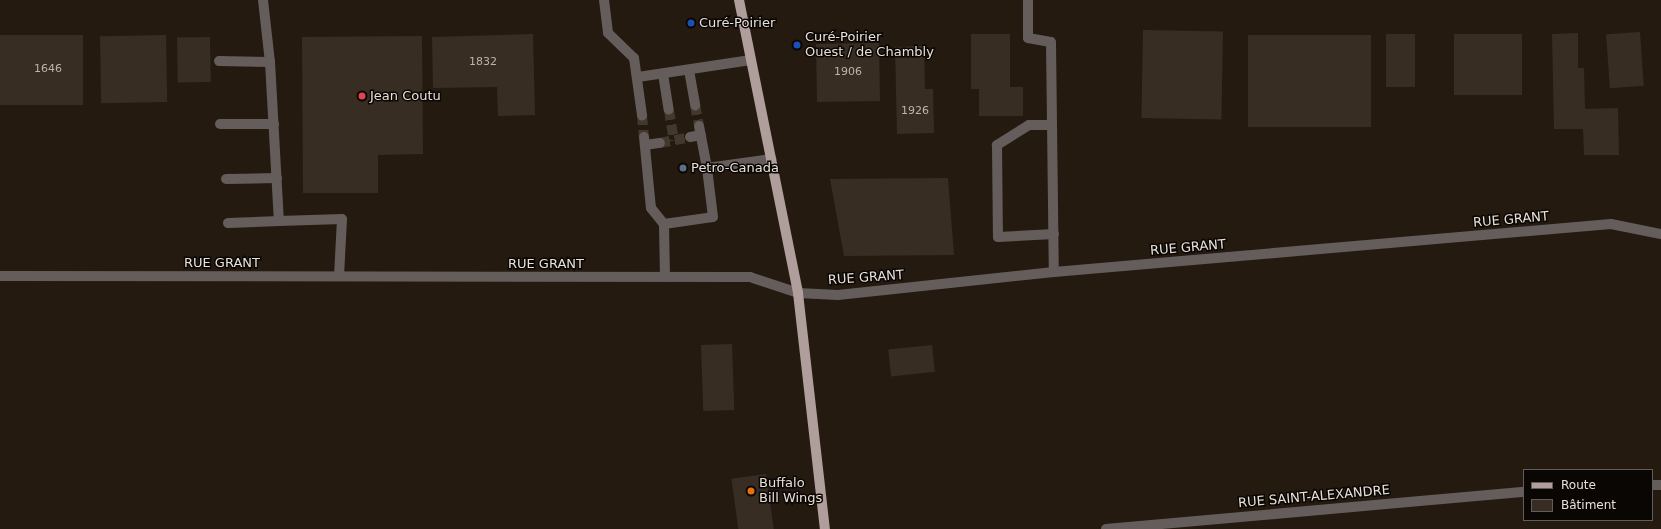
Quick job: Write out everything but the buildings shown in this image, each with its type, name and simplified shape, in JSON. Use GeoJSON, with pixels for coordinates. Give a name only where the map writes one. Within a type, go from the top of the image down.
{"type":"FeatureCollection","features":[{"type":"Feature","properties":{"kind":"main road"},"geometry":{"type":"LineString","coordinates":[[739,0],[798,293],[825,529]]}},
{"type":"Feature","properties":{"kind":"street"},"geometry":{"type":"LineString","coordinates":[[263,0],[270,62],[279,221]]}},
{"type":"Feature","properties":{"kind":"street"},"geometry":{"type":"LineString","coordinates":[[604,0],[608,33],[634,58],[638,77],[642,115]]}},
{"type":"Feature","properties":{"kind":"street"},"geometry":{"type":"LineString","coordinates":[[1028,0],[1028,38],[1051,42],[1054,272]]}},
{"type":"Feature","properties":{"kind":"street"},"geometry":{"type":"LineString","coordinates":[[638,77],[751,60]]}},
{"type":"Feature","properties":{"kind":"street"},"geometry":{"type":"LineString","coordinates":[[219,61],[270,62]]}},
{"type":"Feature","properties":{"kind":"street"},"geometry":{"type":"LineString","coordinates":[[689,70],[695,105]]}},
{"type":"Feature","properties":{"kind":"street"},"geometry":{"type":"LineString","coordinates":[[663,74],[668,110]]}},
{"type":"Feature","properties":{"kind":"street"},"geometry":{"type":"LineString","coordinates":[[220,124],[274,124]]}},
{"type":"Feature","properties":{"kind":"street"},"geometry":{"type":"LineString","coordinates":[[1052,125],[1029,125],[998,145],[998,237],[1054,234]]}},
{"type":"Feature","properties":{"kind":"street"},"geometry":{"type":"LineString","coordinates":[[664,224],[712,217],[707,168],[700,131],[690,137]]}},
{"type":"Feature","properties":{"kind":"street"},"geometry":{"type":"LineString","coordinates":[[660,143],[644,141],[651,208],[664,224],[665,277]]}},
{"type":"Feature","properties":{"kind":"street"},"geometry":{"type":"LineString","coordinates":[[707,168],[771,159]]}},
{"type":"Feature","properties":{"kind":"street"},"geometry":{"type":"LineString","coordinates":[[226,179],[277,178]]}},
{"type":"Feature","properties":{"kind":"street"},"geometry":{"type":"LineString","coordinates":[[228,223],[342,219],[339,276]]}},
{"type":"Feature","properties":{"kind":"street","name":"RUE GRANT"},"geometry":{"type":"LineString","coordinates":[[0,276],[750,277],[798,293],[838,295],[1054,272],[1611,224],[1661,234]]}},
{"type":"Feature","properties":{"kind":"street","name":"RUE SAINT-ALEXANDRE"},"geometry":{"type":"LineString","coordinates":[[1106,529],[1523,492]]}},
{"type":"Feature","properties":{"kind":"tunnel"},"geometry":{"type":"LineString","coordinates":[[695,105],[699,126]]}},
{"type":"Feature","properties":{"kind":"tunnel"},"geometry":{"type":"LineString","coordinates":[[669,110],[674,141]]}},
{"type":"Feature","properties":{"kind":"tunnel"},"geometry":{"type":"LineString","coordinates":[[642,115],[644,137]]}},
{"type":"Feature","properties":{"kind":"tunnel"},"geometry":{"type":"LineString","coordinates":[[660,143],[690,137]]}},
{"type":"Feature","properties":{"kind":"place","name":"Curé-Poirier"},"geometry":{"type":"Point","coordinates":[691,23]}},
{"type":"Feature","properties":{"kind":"place","name":"Curé-Poirier Ouest / de Chambly"},"geometry":{"type":"Point","coordinates":[797,45]}},
{"type":"Feature","properties":{"kind":"place","name":"Jean Coutu"},"geometry":{"type":"Point","coordinates":[362,96]}},
{"type":"Feature","properties":{"kind":"place","name":"Petro-Canada"},"geometry":{"type":"Point","coordinates":[683,168]}},
{"type":"Feature","properties":{"kind":"place","name":"Buffalo Bill Wings"},"geometry":{"type":"Point","coordinates":[751,491]}}]}
